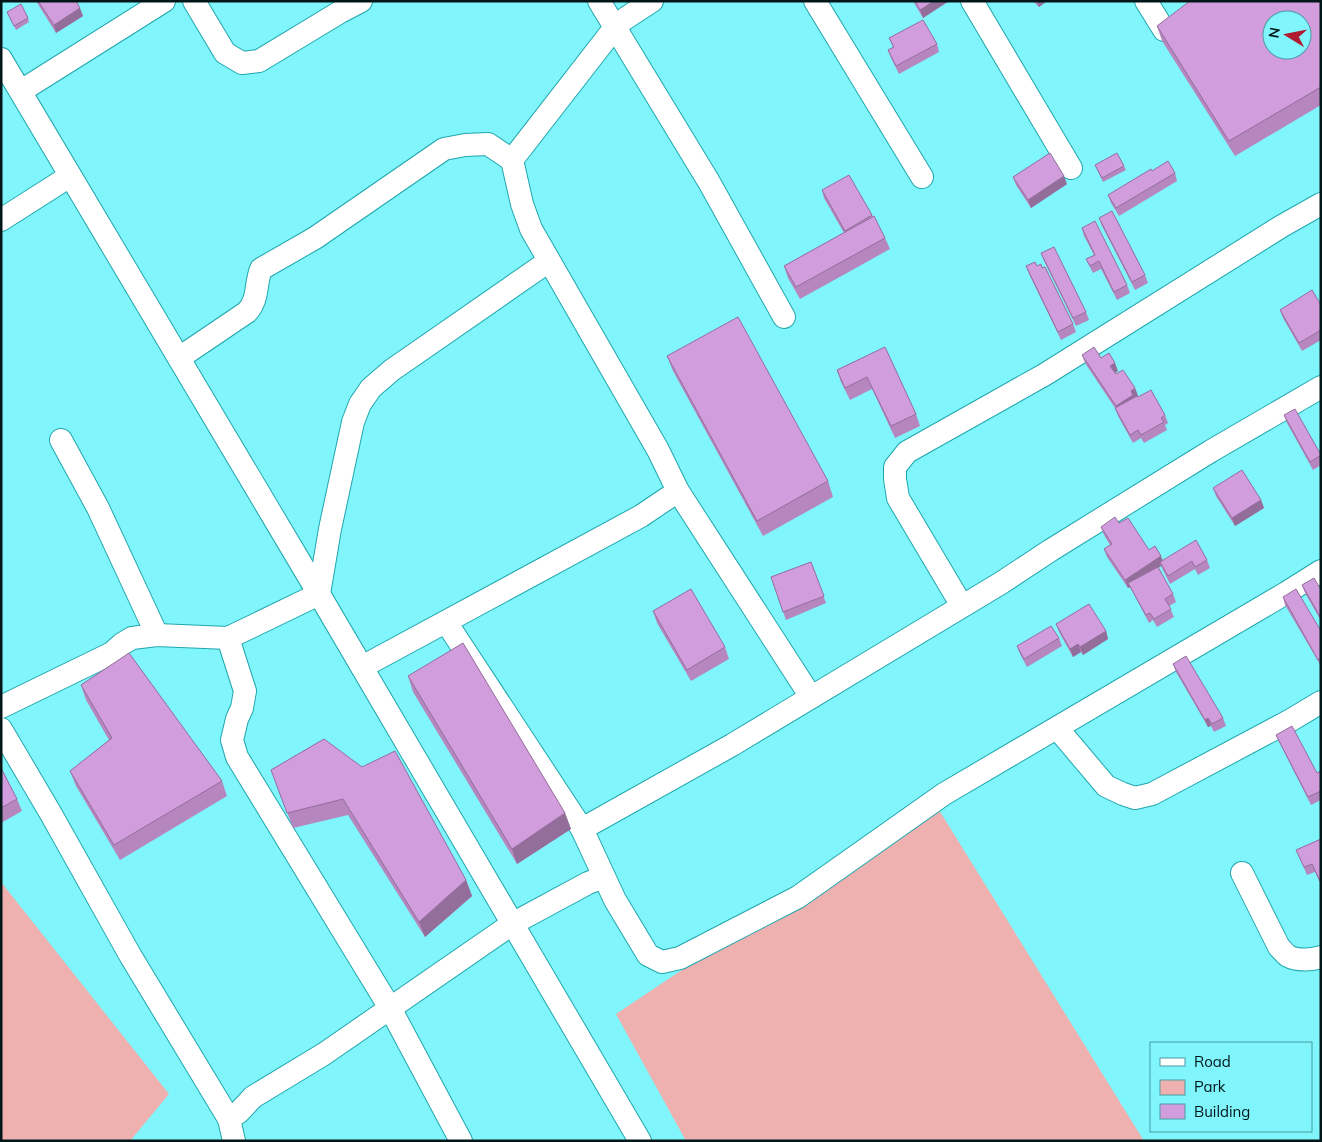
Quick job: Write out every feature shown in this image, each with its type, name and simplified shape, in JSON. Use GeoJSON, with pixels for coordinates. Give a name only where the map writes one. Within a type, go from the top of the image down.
{"type":"FeatureCollection","features":[{"type":"Feature","properties":{"kind":"street"},"geometry":{"type":"LineString","coordinates":[[20,91],[164,1]]}},
{"type":"Feature","properties":{"kind":"street"},"geometry":{"type":"LineString","coordinates":[[194,1],[225,53],[242,63],[259,62],[340,12],[362,1]]}},
{"type":"Feature","properties":{"kind":"street"},"geometry":{"type":"LineString","coordinates":[[599,1],[616,26],[709,182],[784,317]]}},
{"type":"Feature","properties":{"kind":"street"},"geometry":{"type":"LineString","coordinates":[[512,160],[616,26],[652,1]]}},
{"type":"Feature","properties":{"kind":"street"},"geometry":{"type":"LineString","coordinates":[[815,1],[922,177]]}},
{"type":"Feature","properties":{"kind":"street"},"geometry":{"type":"LineString","coordinates":[[972,1],[1071,168]]}},
{"type":"Feature","properties":{"kind":"street"},"geometry":{"type":"LineString","coordinates":[[1146,1],[1164,30]]}},
{"type":"Feature","properties":{"kind":"street"},"geometry":{"type":"LineString","coordinates":[[1,59],[319,594],[640,1141]]}},
{"type":"Feature","properties":{"kind":"street"},"geometry":{"type":"LineString","coordinates":[[179,358],[252,307],[255,299],[257,278],[261,269],[315,238],[444,149],[465,145],[488,144],[512,160],[522,204],[531,229],[658,450],[678,491],[812,697]]}},
{"type":"Feature","properties":{"kind":"street"},"geometry":{"type":"LineString","coordinates":[[1,220],[70,176]]}},
{"type":"Feature","properties":{"kind":"street"},"geometry":{"type":"LineString","coordinates":[[962,606],[898,498],[894,467],[907,452],[1044,375],[1282,226],[1321,204]]}},
{"type":"Feature","properties":{"kind":"street"},"geometry":{"type":"LineString","coordinates":[[319,594],[330,529],[353,422],[360,404],[371,388],[392,370],[549,261]]}},
{"type":"Feature","properties":{"kind":"street"},"geometry":{"type":"LineString","coordinates":[[582,829],[732,745],[1001,583],[1211,451],[1321,387]]}},
{"type":"Feature","properties":{"kind":"street"},"geometry":{"type":"LineString","coordinates":[[61,440],[98,508],[157,635]]}},
{"type":"Feature","properties":{"kind":"street"},"geometry":{"type":"LineString","coordinates":[[362,667],[641,516],[678,491]]}},
{"type":"Feature","properties":{"kind":"street"},"geometry":{"type":"LineString","coordinates":[[446,622],[582,829],[615,900],[648,955],[662,962],[680,958],[798,897],[944,794],[1321,571]]}},
{"type":"Feature","properties":{"kind":"street"},"geometry":{"type":"LineString","coordinates":[[1,707],[112,653],[132,638],[157,635],[228,638],[319,594]]}},
{"type":"Feature","properties":{"kind":"street"},"geometry":{"type":"LineString","coordinates":[[228,638],[245,691],[232,740],[237,757],[390,1008],[461,1141]]}},
{"type":"Feature","properties":{"kind":"street"},"geometry":{"type":"LineString","coordinates":[[1057,728],[1106,786],[1135,798],[1152,794],[1321,702]]}},
{"type":"Feature","properties":{"kind":"street"},"geometry":{"type":"LineString","coordinates":[[1,729],[130,955],[229,1119],[234,1141]]}},
{"type":"Feature","properties":{"kind":"street"},"geometry":{"type":"LineString","coordinates":[[1242,873],[1279,947],[1289,956],[1304,959],[1321,957]]}},
{"type":"Feature","properties":{"kind":"street"},"geometry":{"type":"LineString","coordinates":[[229,1119],[239,1112],[253,1097],[324,1054],[512,924],[588,883],[604,877]]}},
{"type":"Feature","properties":{"kind":"green space"},"geometry":{"type":"Polygon","coordinates":[[[934,802],[1144,1141],[686,1141],[616,1014],[934,802]]]}},
{"type":"Feature","properties":{"kind":"green space"},"geometry":{"type":"Polygon","coordinates":[[[1,882],[169,1094],[130,1141],[1,1141],[1,882]]]}},
{"type":"Feature","properties":{"kind":"building"},"geometry":{"type":"Polygon","coordinates":[[[38,1],[76,1],[80,8],[54,25],[38,1]]]}},
{"type":"Feature","properties":{"kind":"building"},"geometry":{"type":"Polygon","coordinates":[[[915,1],[934,1],[920,10],[915,1]]]}},
{"type":"Feature","properties":{"kind":"building"},"geometry":{"type":"Polygon","coordinates":[[[1190,1],[1321,1],[1321,87],[1229,141],[1157,26],[1190,1]]]}},
{"type":"Feature","properties":{"kind":"building"},"geometry":{"type":"Polygon","coordinates":[[[21,4],[28,18],[14,26],[7,12],[21,4]]]}},
{"type":"Feature","properties":{"kind":"building"},"geometry":{"type":"Polygon","coordinates":[[[923,20],[937,44],[896,66],[888,50],[894,47],[889,38],[923,20]]]}},
{"type":"Feature","properties":{"kind":"building"},"geometry":{"type":"Polygon","coordinates":[[[1050,153],[1064,176],[1028,200],[1013,177],[1050,153]]]}},
{"type":"Feature","properties":{"kind":"building"},"geometry":{"type":"Polygon","coordinates":[[[1117,153],[1124,166],[1102,178],[1095,165],[1117,153]]]}},
{"type":"Feature","properties":{"kind":"building"},"geometry":{"type":"Polygon","coordinates":[[[1168,161],[1175,173],[1116,208],[1108,195],[1168,161]]]}},
{"type":"Feature","properties":{"kind":"building"},"geometry":{"type":"Polygon","coordinates":[[[849,175],[872,215],[845,231],[822,190],[849,175]]]}},
{"type":"Feature","properties":{"kind":"building"},"geometry":{"type":"Polygon","coordinates":[[[1112,211],[1145,275],[1132,282],[1099,218],[1112,211]]]}},
{"type":"Feature","properties":{"kind":"building"},"geometry":{"type":"Polygon","coordinates":[[[874,216],[885,238],[796,287],[784,266],[874,216]]]}},
{"type":"Feature","properties":{"kind":"building"},"geometry":{"type":"Polygon","coordinates":[[[1095,221],[1127,285],[1114,292],[1099,261],[1090,266],[1086,259],[1095,255],[1082,228],[1095,221]]]}},
{"type":"Feature","properties":{"kind":"building"},"geometry":{"type":"Polygon","coordinates":[[[1054,247],[1086,312],[1073,318],[1041,253],[1054,247]]]}},
{"type":"Feature","properties":{"kind":"building"},"geometry":{"type":"Polygon","coordinates":[[[1035,262],[1037,266],[1041,264],[1042,268],[1045,267],[1073,324],[1058,332],[1026,266],[1035,262]]]}},
{"type":"Feature","properties":{"kind":"building"},"geometry":{"type":"Polygon","coordinates":[[[1312,290],[1321,305],[1321,330],[1299,343],[1280,310],[1312,290]]]}},
{"type":"Feature","properties":{"kind":"building"},"geometry":{"type":"Polygon","coordinates":[[[738,317],[828,481],[757,521],[667,356],[738,317]]]}},
{"type":"Feature","properties":{"kind":"building"},"geometry":{"type":"Polygon","coordinates":[[[885,347],[916,414],[891,426],[867,377],[845,388],[837,370],[885,347]]]}},
{"type":"Feature","properties":{"kind":"building"},"geometry":{"type":"Polygon","coordinates":[[[1094,347],[1101,358],[1109,353],[1115,363],[1110,366],[1116,374],[1123,370],[1135,388],[1131,391],[1133,395],[1116,406],[1082,355],[1094,347]]]}},
{"type":"Feature","properties":{"kind":"building"},"geometry":{"type":"Polygon","coordinates":[[[1151,390],[1165,415],[1161,418],[1164,422],[1141,435],[1138,430],[1130,435],[1115,408],[1151,390]]]}},
{"type":"Feature","properties":{"kind":"building"},"geometry":{"type":"Polygon","coordinates":[[[1295,409],[1321,455],[1310,462],[1284,415],[1295,409]]]}},
{"type":"Feature","properties":{"kind":"building"},"geometry":{"type":"Polygon","coordinates":[[[1242,470],[1261,500],[1232,518],[1213,488],[1242,470]]]}},
{"type":"Feature","properties":{"kind":"building"},"geometry":{"type":"Polygon","coordinates":[[[1115,517],[1119,523],[1128,518],[1149,550],[1155,546],[1161,556],[1125,580],[1104,549],[1112,544],[1101,527],[1115,517]]]}},
{"type":"Feature","properties":{"kind":"building"},"geometry":{"type":"Polygon","coordinates":[[[1196,540],[1207,560],[1195,567],[1192,561],[1168,576],[1160,562],[1196,540]]]}},
{"type":"Feature","properties":{"kind":"building"},"geometry":{"type":"Polygon","coordinates":[[[811,562],[824,596],[783,612],[771,577],[811,562]]]}},
{"type":"Feature","properties":{"kind":"building"},"geometry":{"type":"Polygon","coordinates":[[[1158,567],[1173,594],[1165,599],[1171,609],[1154,619],[1150,613],[1146,615],[1128,583],[1158,567]]]}},
{"type":"Feature","properties":{"kind":"building"},"geometry":{"type":"Polygon","coordinates":[[[1314,578],[1321,590],[1321,618],[1302,585],[1314,578]]]}},
{"type":"Feature","properties":{"kind":"building"},"geometry":{"type":"Polygon","coordinates":[[[691,589],[725,647],[687,670],[653,611],[691,589]]]}},
{"type":"Feature","properties":{"kind":"building"},"geometry":{"type":"Polygon","coordinates":[[[1296,589],[1321,631],[1321,658],[1318,660],[1283,597],[1296,589]]]}},
{"type":"Feature","properties":{"kind":"building"},"geometry":{"type":"Polygon","coordinates":[[[1089,604],[1106,631],[1080,647],[1078,644],[1070,649],[1056,624],[1089,604]]]}},
{"type":"Feature","properties":{"kind":"building"},"geometry":{"type":"Polygon","coordinates":[[[1051,626],[1059,638],[1024,659],[1017,646],[1051,626]]]}},
{"type":"Feature","properties":{"kind":"building"},"geometry":{"type":"Polygon","coordinates":[[[463,643],[565,813],[512,849],[408,676],[463,643]]]}},
{"type":"Feature","properties":{"kind":"building"},"geometry":{"type":"Polygon","coordinates":[[[129,653],[222,781],[114,845],[70,771],[112,738],[81,685],[129,653]]]}},
{"type":"Feature","properties":{"kind":"building"},"geometry":{"type":"Polygon","coordinates":[[[1186,656],[1223,718],[1212,724],[1208,718],[1205,720],[1173,664],[1186,656]]]}},
{"type":"Feature","properties":{"kind":"building"},"geometry":{"type":"Polygon","coordinates":[[[1292,726],[1317,773],[1321,771],[1321,791],[1308,797],[1276,735],[1292,726]]]}},
{"type":"Feature","properties":{"kind":"building"},"geometry":{"type":"Polygon","coordinates":[[[324,739],[362,767],[395,751],[466,880],[419,922],[343,799],[287,813],[271,770],[324,739]]]}},
{"type":"Feature","properties":{"kind":"building"},"geometry":{"type":"Polygon","coordinates":[[[1,768],[17,799],[1,808],[1,768]]]}},
{"type":"Feature","properties":{"kind":"building"},"geometry":{"type":"Polygon","coordinates":[[[1321,839],[1320,881],[1312,864],[1304,867],[1296,850],[1321,839]]]}}]}
